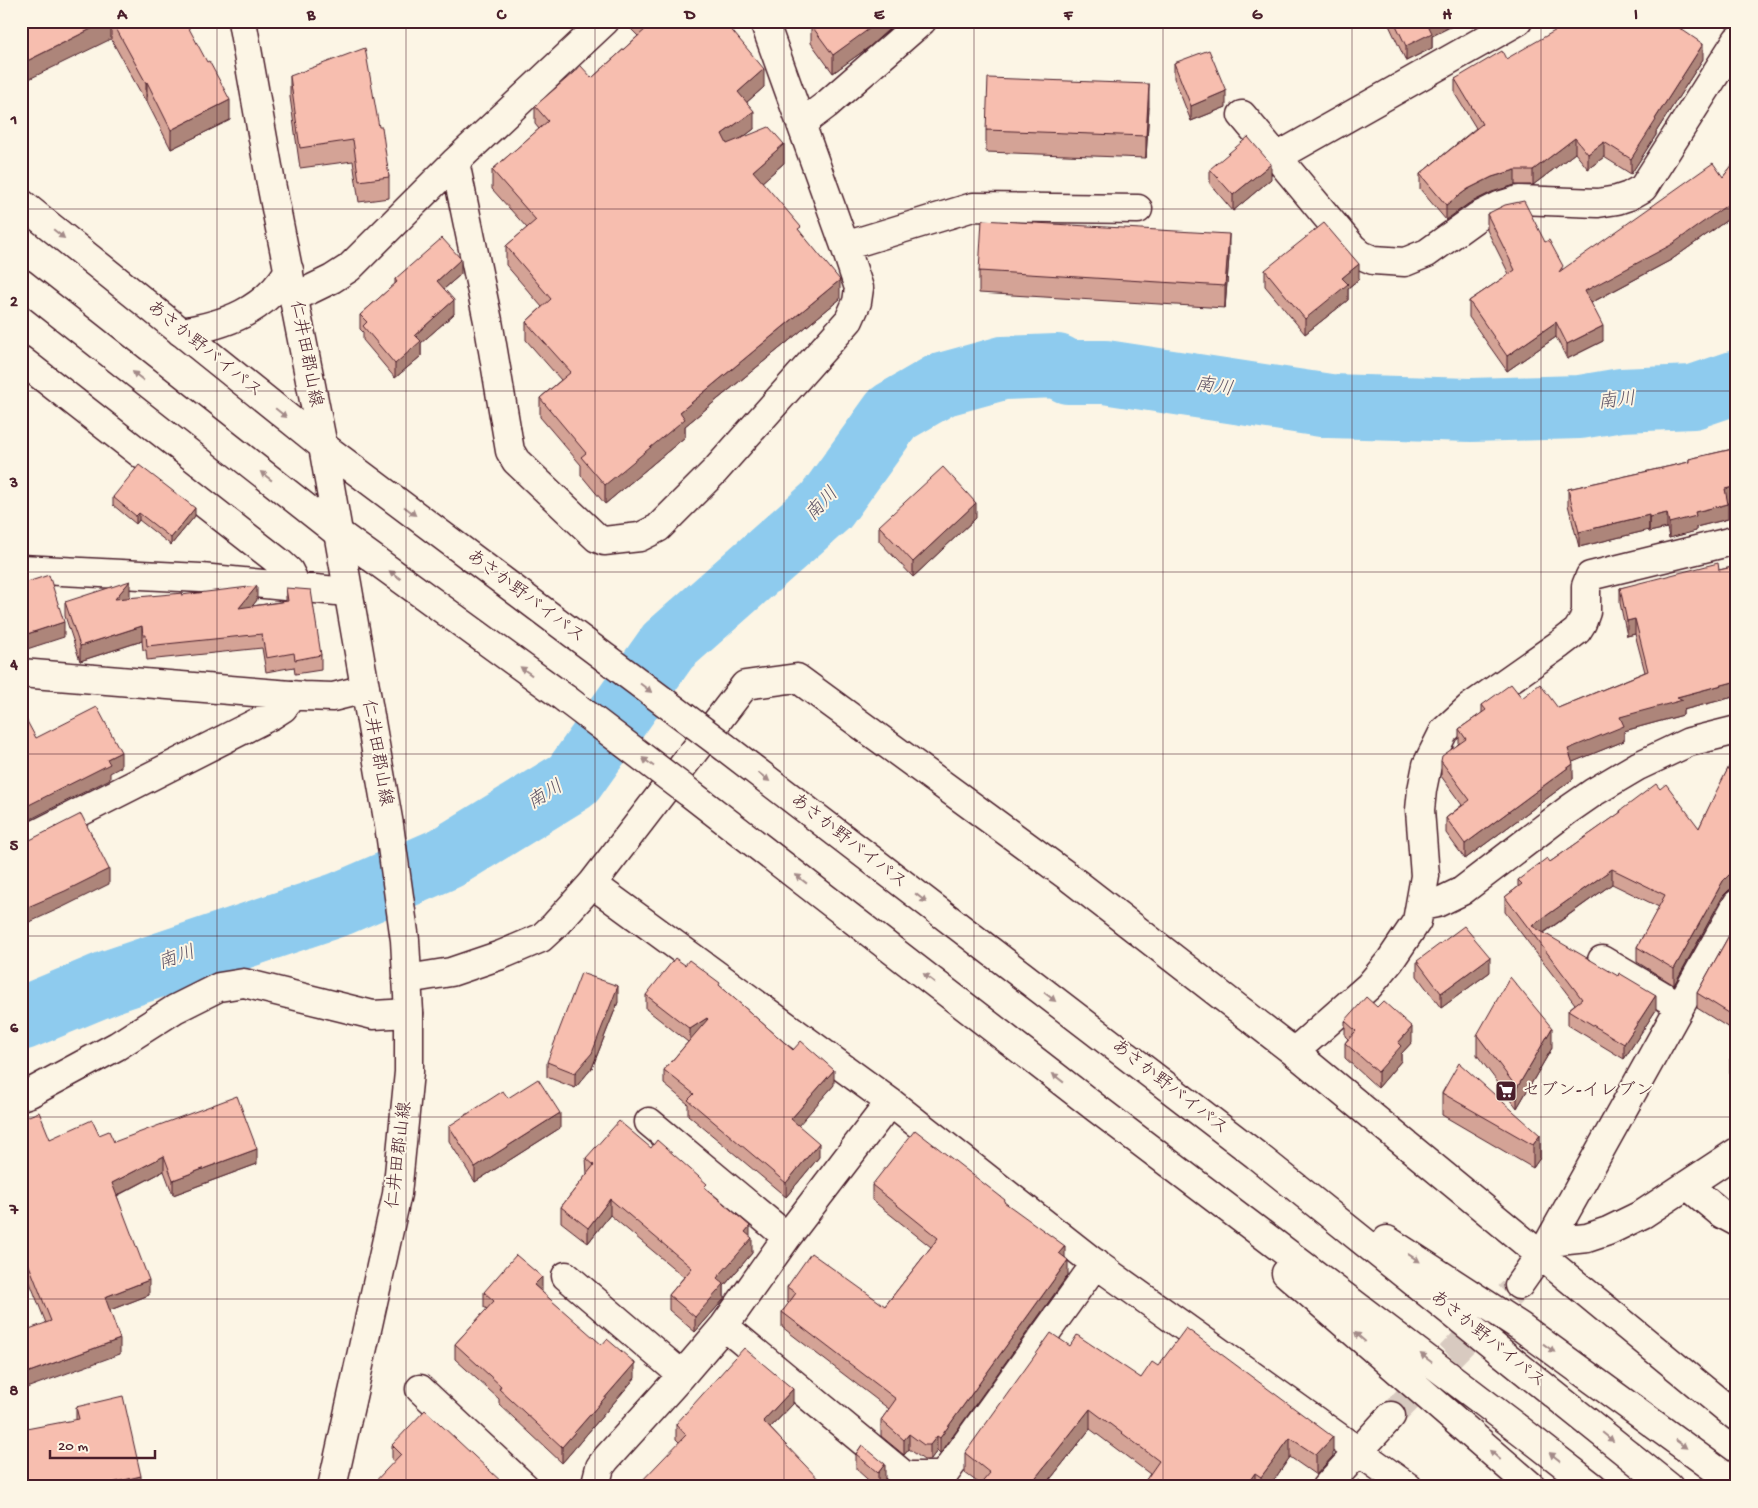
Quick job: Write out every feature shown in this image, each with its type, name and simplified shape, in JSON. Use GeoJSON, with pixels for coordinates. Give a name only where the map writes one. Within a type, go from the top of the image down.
{"type":"FeatureCollection","features":[{"type":"Feature","properties":{"kind":"main road","name":"仁井田郡山線"},"geometry":{"type":"LineString","coordinates":[[242,21],[270,178],[323,446],[365,689],[405,940],[410,1013],[409,1072],[397,1194],[332,1487]]}},
{"type":"Feature","properties":{"kind":"main road"},"geometry":{"type":"LineString","coordinates":[[294,297],[332,279],[349,268],[455,162],[605,21]]}},
{"type":"Feature","properties":{"kind":"main road"},"geometry":{"type":"LineString","coordinates":[[455,162],[488,321],[510,451],[516,461],[596,538],[604,541],[640,537],[658,528],[715,471],[848,320],[857,302],[859,288],[764,21]]}},
{"type":"Feature","properties":{"kind":"main road"},"geometry":{"type":"LineString","coordinates":[[801,124],[826,105],[922,21]]}},
{"type":"Feature","properties":{"kind":"main road"},"geometry":{"type":"LineString","coordinates":[[1277,157],[1518,21]]}},
{"type":"Feature","properties":{"kind":"main road"},"geometry":{"type":"LineString","coordinates":[[1242,116],[1352,247],[1361,255],[1373,260],[1405,262],[1427,253],[1477,217],[1506,204],[1519,200],[1598,203],[1623,198],[1644,188],[1737,40]]}},
{"type":"Feature","properties":{"kind":"main road","name":"あさか野バイパス"},"geometry":{"type":"LineString","coordinates":[[21,204],[323,446],[726,748],[1256,1155],[1669,1487]]}},
{"type":"Feature","properties":{"kind":"main road"},"geometry":{"type":"LineString","coordinates":[[845,246],[973,207],[1138,209]]}},
{"type":"Feature","properties":{"kind":"main road"},"geometry":{"type":"LineString","coordinates":[[180,332],[214,326],[230,321],[245,313],[260,304],[282,281],[289,270]]}},
{"type":"Feature","properties":{"kind":"main road"},"geometry":{"type":"LineString","coordinates":[[21,283],[338,533],[566,699],[1096,1108],[1593,1487]]}},
{"type":"Feature","properties":{"kind":"main road"},"geometry":{"type":"LineString","coordinates":[[21,360],[279,562],[289,571],[297,587]]}},
{"type":"Feature","properties":{"kind":"main road"},"geometry":{"type":"LineString","coordinates":[[1294,1052],[1369,986],[1417,921],[1425,876],[1420,810],[1422,790],[1427,765],[1444,731],[1470,708],[1577,631],[1586,612],[1586,586],[1590,576],[1737,540]]}},
{"type":"Feature","properties":{"kind":"main road"},"geometry":{"type":"LineString","coordinates":[[21,569],[201,578],[348,592]]}},
{"type":"Feature","properties":{"kind":"main road"},"geometry":{"type":"LineString","coordinates":[[21,673],[333,697],[365,689]]}},
{"type":"Feature","properties":{"kind":"main road"},"geometry":{"type":"LineString","coordinates":[[407,979],[451,972],[501,955],[541,938],[592,884],[745,686],[798,678],[1066,876],[1545,1248],[1679,1371],[1737,1417]]}},
{"type":"Feature","properties":{"kind":"main road"},"geometry":{"type":"LineString","coordinates":[[21,842],[272,715],[283,708],[292,695]]}},
{"type":"Feature","properties":{"kind":"main road"},"geometry":{"type":"LineString","coordinates":[[1420,906],[1437,904],[1462,891],[1568,810],[1638,766],[1689,742],[1737,730]]}},
{"type":"Feature","properties":{"kind":"main road"},"geometry":{"type":"LineString","coordinates":[[592,884],[890,1102],[1096,1263],[1408,1487]]}},
{"type":"Feature","properties":{"kind":"main road"},"geometry":{"type":"LineString","coordinates":[[1519,1285],[1545,1248],[1737,904]]}},
{"type":"Feature","properties":{"kind":"main road"},"geometry":{"type":"LineString","coordinates":[[1602,960],[1680,1006]]}},
{"type":"Feature","properties":{"kind":"main road"},"geometry":{"type":"LineString","coordinates":[[21,1096],[117,1046],[175,1009],[219,987],[244,983],[373,1015],[410,1013]]}},
{"type":"Feature","properties":{"kind":"main road"},"geometry":{"type":"LineString","coordinates":[[595,1487],[600,1468],[606,1459],[724,1326],[787,1237],[890,1102]]}},
{"type":"Feature","properties":{"kind":"main road"},"geometry":{"type":"LineString","coordinates":[[1096,1108],[1532,1487]]}},
{"type":"Feature","properties":{"kind":"main road"},"geometry":{"type":"LineString","coordinates":[[649,1122],[787,1237]]}},
{"type":"Feature","properties":{"kind":"main road"},"geometry":{"type":"LineString","coordinates":[[1545,1248],[1608,1231],[1642,1214],[1737,1152]]}},
{"type":"Feature","properties":{"kind":"main road"},"geometry":{"type":"LineString","coordinates":[[1256,1155],[1521,1327],[1737,1485]]}},
{"type":"Feature","properties":{"kind":"main road"},"geometry":{"type":"LineString","coordinates":[[1687,1185],[1722,1214],[1737,1222]]}},
{"type":"Feature","properties":{"kind":"main road"},"geometry":{"type":"LineString","coordinates":[[724,1326],[904,1476],[943,1476],[1096,1263]]}},
{"type":"Feature","properties":{"kind":"main road"},"geometry":{"type":"LineString","coordinates":[[566,1276],[682,1375]]}},
{"type":"Feature","properties":{"kind":"main road"},"geometry":{"type":"LineString","coordinates":[[420,1389],[525,1487]]}},
{"type":"Feature","properties":{"kind":"main road"},"geometry":{"type":"LineString","coordinates":[[1326,1487],[1391,1416]]}},
{"type":"Feature","properties":{"kind":"building"},"geometry":{"type":"Polygon","coordinates":[[[21,21],[107,21],[21,64],[21,21]]]}},
{"type":"Feature","properties":{"kind":"building"},"geometry":{"type":"Polygon","coordinates":[[[112,21],[185,21],[230,100],[171,130],[147,82],[112,21]]]}},
{"type":"Feature","properties":{"kind":"building"},"geometry":{"type":"Polygon","coordinates":[[[641,21],[724,21],[764,69],[738,92],[754,111],[722,134],[727,144],[769,127],[784,144],[753,171],[801,227],[798,229],[840,280],[680,412],[685,419],[605,485],[581,457],[586,453],[540,398],[571,372],[526,322],[551,299],[506,246],[536,220],[492,170],[548,121],[535,106],[581,66],[592,78],[647,28],[641,21]]]}},
{"type":"Feature","properties":{"kind":"building"},"geometry":{"type":"Polygon","coordinates":[[[816,21],[878,21],[833,55],[811,25],[816,21]]]}},
{"type":"Feature","properties":{"kind":"building"},"geometry":{"type":"Polygon","coordinates":[[[1394,21],[1431,21],[1427,23],[1432,33],[1406,46],[1394,21]]]}},
{"type":"Feature","properties":{"kind":"building"},"geometry":{"type":"Polygon","coordinates":[[[1572,21],[1669,21],[1703,44],[1631,159],[1604,142],[1588,154],[1575,138],[1533,170],[1515,170],[1492,177],[1468,189],[1446,205],[1420,174],[1482,124],[1455,79],[1502,51],[1506,59],[1572,21]]]}},
{"type":"Feature","properties":{"kind":"building"},"geometry":{"type":"Polygon","coordinates":[[[365,48],[379,127],[382,127],[389,177],[359,181],[353,140],[300,148],[290,76],[365,48]]]}},
{"type":"Feature","properties":{"kind":"building"},"geometry":{"type":"Polygon","coordinates":[[[1209,50],[1226,91],[1191,106],[1174,63],[1209,50]]]}},
{"type":"Feature","properties":{"kind":"building"},"geometry":{"type":"Polygon","coordinates":[[[988,78],[1149,84],[1146,136],[986,130],[988,78]]]}},
{"type":"Feature","properties":{"kind":"building"},"geometry":{"type":"Polygon","coordinates":[[[1248,137],[1271,164],[1233,195],[1210,169],[1248,137]]]}},
{"type":"Feature","properties":{"kind":"building"},"geometry":{"type":"Polygon","coordinates":[[[1737,159],[1737,198],[1671,245],[1585,291],[1603,326],[1567,344],[1556,322],[1507,356],[1469,301],[1515,270],[1487,214],[1505,205],[1524,201],[1545,242],[1549,240],[1563,266],[1559,272],[1713,163],[1723,177],[1737,159]]]}},
{"type":"Feature","properties":{"kind":"building"},"geometry":{"type":"Polygon","coordinates":[[[982,220],[1229,234],[1225,286],[979,271],[982,220]]]}},
{"type":"Feature","properties":{"kind":"building"},"geometry":{"type":"Polygon","coordinates":[[[1324,223],[1359,264],[1342,278],[1348,284],[1305,319],[1265,270],[1324,223]]]}},
{"type":"Feature","properties":{"kind":"building"},"geometry":{"type":"Polygon","coordinates":[[[442,238],[461,259],[437,281],[454,300],[415,335],[421,341],[395,364],[363,326],[367,322],[360,315],[397,282],[395,279],[442,238]]]}},
{"type":"Feature","properties":{"kind":"building"},"geometry":{"type":"Polygon","coordinates":[[[1737,448],[1737,486],[1725,489],[1728,504],[1695,512],[1696,516],[1669,523],[1667,513],[1649,517],[1649,515],[1579,532],[1568,489],[1689,462],[1689,459],[1737,448]]]}},
{"type":"Feature","properties":{"kind":"building"},"geometry":{"type":"Polygon","coordinates":[[[139,465],[195,508],[171,538],[139,513],[136,516],[113,497],[139,465]]]}},
{"type":"Feature","properties":{"kind":"building"},"geometry":{"type":"Polygon","coordinates":[[[943,467],[976,503],[913,562],[879,526],[943,467]]]}},
{"type":"Feature","properties":{"kind":"building"},"geometry":{"type":"Polygon","coordinates":[[[1718,563],[1719,570],[1737,566],[1737,681],[1677,697],[1683,700],[1620,717],[1624,726],[1568,749],[1573,764],[1465,844],[1446,818],[1470,800],[1441,761],[1442,756],[1466,739],[1459,729],[1486,710],[1482,705],[1511,684],[1522,698],[1540,684],[1558,708],[1648,671],[1635,619],[1627,621],[1620,588],[1718,563]]]}},
{"type":"Feature","properties":{"kind":"building"},"geometry":{"type":"Polygon","coordinates":[[[49,575],[64,622],[21,636],[21,584],[49,575]]]}},
{"type":"Feature","properties":{"kind":"building"},"geometry":{"type":"Polygon","coordinates":[[[130,581],[115,599],[183,593],[181,595],[257,586],[239,608],[288,601],[286,588],[311,590],[321,655],[295,660],[294,653],[266,658],[262,634],[147,646],[146,635],[143,635],[142,626],[80,646],[65,602],[130,581]]]}},
{"type":"Feature","properties":{"kind":"building"},"geometry":{"type":"Polygon","coordinates":[[[97,707],[121,752],[107,759],[110,764],[21,809],[21,710],[36,738],[97,707]]]}},
{"type":"Feature","properties":{"kind":"building"},"geometry":{"type":"Polygon","coordinates":[[[1737,751],[1737,873],[1729,875],[1723,881],[1674,969],[1637,947],[1665,895],[1612,869],[1532,926],[1618,976],[1619,973],[1656,995],[1624,1044],[1568,1010],[1582,999],[1505,897],[1522,884],[1518,880],[1547,858],[1550,862],[1621,812],[1656,784],[1660,789],[1666,784],[1699,828],[1737,751]]]}},
{"type":"Feature","properties":{"kind":"building"},"geometry":{"type":"Polygon","coordinates":[[[81,814],[109,869],[21,910],[21,842],[28,841],[81,814]]]}},
{"type":"Feature","properties":{"kind":"building"},"geometry":{"type":"Polygon","coordinates":[[[1737,921],[1737,1018],[1697,993],[1737,921]]]}},
{"type":"Feature","properties":{"kind":"building"},"geometry":{"type":"Polygon","coordinates":[[[1464,926],[1490,957],[1441,993],[1417,961],[1464,926]]]}},
{"type":"Feature","properties":{"kind":"building"},"geometry":{"type":"Polygon","coordinates":[[[675,958],[685,965],[689,960],[720,983],[719,985],[793,1050],[801,1041],[834,1070],[791,1119],[819,1143],[786,1183],[688,1100],[694,1094],[664,1070],[708,1019],[690,1029],[646,995],[675,958]]]}},
{"type":"Feature","properties":{"kind":"building"},"geometry":{"type":"Polygon","coordinates":[[[581,973],[618,986],[592,1053],[575,1073],[547,1062],[581,973]]]}},
{"type":"Feature","properties":{"kind":"building"},"geometry":{"type":"Polygon","coordinates":[[[1510,977],[1552,1028],[1517,1088],[1477,1035],[1510,977]]]}},
{"type":"Feature","properties":{"kind":"building"},"geometry":{"type":"Polygon","coordinates":[[[1366,997],[1377,1007],[1383,1001],[1412,1027],[1398,1043],[1401,1046],[1378,1072],[1345,1043],[1356,1031],[1345,1021],[1366,997]]]}},
{"type":"Feature","properties":{"kind":"building"},"geometry":{"type":"Polygon","coordinates":[[[1737,1055],[1737,1072],[1730,1059],[1737,1055]]]}},
{"type":"Feature","properties":{"kind":"building"},"geometry":{"type":"Polygon","coordinates":[[[1459,1063],[1540,1135],[1533,1145],[1442,1093],[1459,1063]]]}},
{"type":"Feature","properties":{"kind":"building"},"geometry":{"type":"Polygon","coordinates":[[[538,1079],[560,1113],[475,1167],[449,1126],[503,1091],[508,1098],[538,1079]]]}},
{"type":"Feature","properties":{"kind":"building"},"geometry":{"type":"Polygon","coordinates":[[[237,1096],[257,1149],[173,1180],[164,1156],[112,1183],[149,1280],[105,1297],[120,1339],[21,1375],[21,1332],[51,1321],[21,1245],[21,1119],[39,1112],[50,1139],[92,1120],[99,1135],[109,1131],[114,1142],[237,1096]]]}},
{"type":"Feature","properties":{"kind":"building"},"geometry":{"type":"Polygon","coordinates":[[[619,1121],[651,1148],[657,1140],[707,1184],[704,1187],[750,1226],[745,1232],[752,1238],[717,1278],[724,1284],[695,1317],[669,1295],[692,1268],[610,1199],[588,1228],[561,1207],[594,1165],[586,1158],[619,1121]]]}},
{"type":"Feature","properties":{"kind":"building"},"geometry":{"type":"Polygon","coordinates":[[[915,1130],[1005,1200],[1004,1202],[1065,1246],[1059,1253],[1068,1260],[940,1438],[937,1436],[930,1445],[924,1445],[909,1434],[904,1440],[881,1420],[896,1399],[782,1312],[796,1293],[787,1287],[811,1253],[885,1306],[938,1238],[872,1185],[915,1130]]]}},
{"type":"Feature","properties":{"kind":"building"},"geometry":{"type":"Polygon","coordinates":[[[516,1255],[542,1277],[534,1285],[602,1345],[607,1339],[635,1363],[562,1447],[499,1389],[501,1386],[455,1344],[494,1301],[484,1292],[516,1255]]]}},
{"type":"Feature","properties":{"kind":"building"},"geometry":{"type":"Polygon","coordinates":[[[1186,1328],[1333,1437],[1316,1455],[1290,1438],[1261,1477],[1255,1473],[1245,1487],[1141,1487],[1159,1461],[1090,1409],[1033,1481],[1039,1485],[1037,1487],[978,1487],[990,1473],[965,1453],[1051,1333],[1070,1346],[1077,1335],[1141,1378],[1152,1362],[1158,1366],[1186,1328]]]}},
{"type":"Feature","properties":{"kind":"building"},"geometry":{"type":"Polygon","coordinates":[[[744,1348],[793,1389],[763,1421],[824,1485],[823,1487],[636,1487],[686,1435],[676,1424],[744,1348]]]}},
{"type":"Feature","properties":{"kind":"building"},"geometry":{"type":"Polygon","coordinates":[[[123,1396],[141,1476],[95,1487],[21,1487],[21,1430],[79,1419],[76,1407],[123,1396]]]}},
{"type":"Feature","properties":{"kind":"building"},"geometry":{"type":"Polygon","coordinates":[[[425,1410],[505,1485],[502,1487],[370,1487],[401,1454],[392,1445],[425,1410]]]}},
{"type":"Feature","properties":{"kind":"building"},"geometry":{"type":"Polygon","coordinates":[[[862,1445],[885,1464],[878,1473],[856,1454],[862,1445]]]}},
{"type":"Feature","properties":{"kind":"building"},"geometry":{"type":"Polygon","coordinates":[[[1358,1480],[1367,1487],[1352,1487],[1358,1480]]]}},
{"type":"Feature","properties":{"kind":"waterway","name":"南川"},"geometry":{"type":"LineString","coordinates":[[21,1019],[112,981],[340,904],[446,858],[573,780],[668,646],[826,506],[893,413],[941,385],[1003,368],[1057,366],[1068,372],[1105,372],[1329,406],[1471,410],[1580,407],[1621,400],[1693,397],[1737,382]]}},
{"type":"Feature","properties":{"kind":"tunnel"},"geometry":{"type":"LineString","coordinates":[[1391,1416],[1519,1285]]}},
{"type":"Feature","properties":{"kind":"place","name":"セブン-イレブン"},"geometry":{"type":"Point","coordinates":[1506,1091]}}]}
